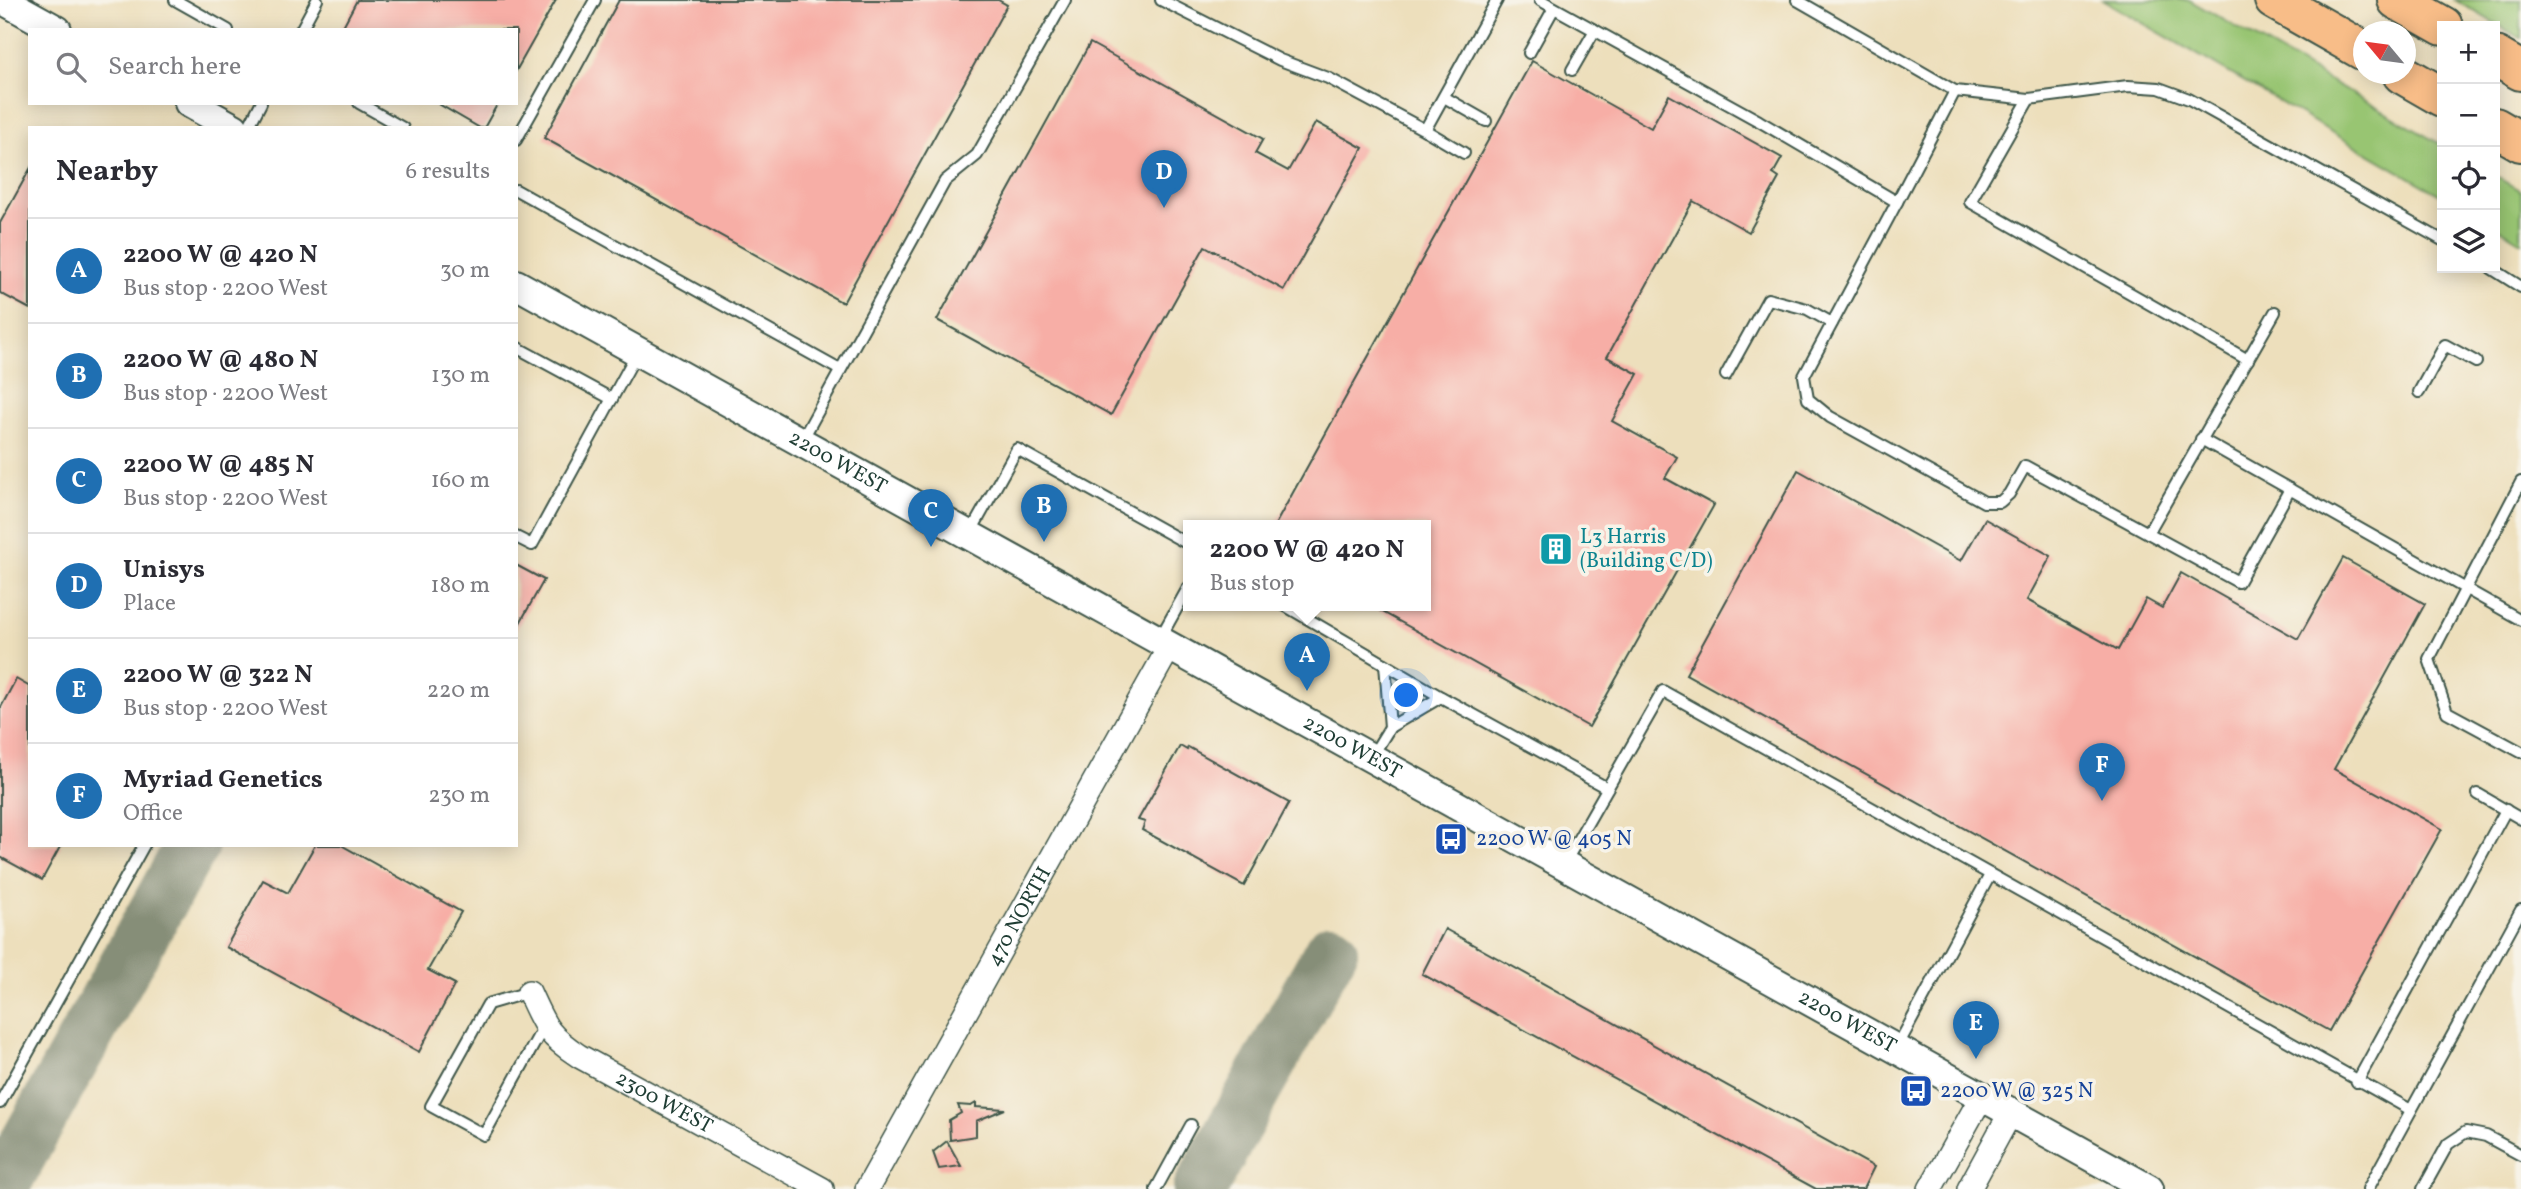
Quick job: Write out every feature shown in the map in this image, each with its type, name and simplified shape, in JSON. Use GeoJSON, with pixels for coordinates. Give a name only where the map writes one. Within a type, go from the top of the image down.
{"type":"FeatureCollection","features":[{"type":"Feature","properties":{"kind":"highway"},"geometry":{"type":"LineString","coordinates":[[2274,0],[2353,45]]}},
{"type":"Feature","properties":{"kind":"highway"},"geometry":{"type":"LineString","coordinates":[[2397,0],[2437,23]]}},
{"type":"Feature","properties":{"kind":"highway"},"geometry":{"type":"LineString","coordinates":[[2500,59],[2521,71]]}},
{"type":"Feature","properties":{"kind":"highway"},"geometry":{"type":"LineString","coordinates":[[2416,82],[2437,94]]}},
{"type":"Feature","properties":{"kind":"highway"},"geometry":{"type":"LineString","coordinates":[[2500,130],[2521,142]]}},
{"type":"Feature","properties":{"kind":"street"},"geometry":{"type":"LineString","coordinates":[[3,0],[53,28]]}},
{"type":"Feature","properties":{"kind":"street"},"geometry":{"type":"LineString","coordinates":[[194,105],[230,126]]}},
{"type":"Feature","properties":{"kind":"street","name":"2200 WEST"},"geometry":{"type":"LineString","coordinates":[[518,285],[2149,1189]]}},
{"type":"Feature","properties":{"kind":"street","name":"470 NORTH"},"geometry":{"type":"LineString","coordinates":[[867,1189],[1164,643]]}},
{"type":"Feature","properties":{"kind":"street","name":"2300 WEST"},"geometry":{"type":"LineString","coordinates":[[529,992],[544,1026],[556,1040],[579,1056],[822,1189]]}},
{"type":"Feature","properties":{"kind":"street"},"geometry":{"type":"LineString","coordinates":[[1930,1189],[1982,1096]]}},
{"type":"Feature","properties":{"kind":"street"},"geometry":{"type":"LineString","coordinates":[[1969,1189],[2011,1112]]}},
{"type":"Feature","properties":{"kind":"lane"},"geometry":{"type":"LineString","coordinates":[[175,0],[224,28]]}},
{"type":"Feature","properties":{"kind":"lane"},"geometry":{"type":"LineString","coordinates":[[302,28],[317,0]]}},
{"type":"Feature","properties":{"kind":"lane"},"geometry":{"type":"LineString","coordinates":[[518,136],[595,0]]}},
{"type":"Feature","properties":{"kind":"lane"},"geometry":{"type":"LineString","coordinates":[[800,442],[945,181],[977,155],[1065,0]]}},
{"type":"Feature","properties":{"kind":"lane"},"geometry":{"type":"LineString","coordinates":[[1161,0],[1269,55],[1328,78],[1464,153]]}},
{"type":"Feature","properties":{"kind":"lane"},"geometry":{"type":"LineString","coordinates":[[1425,130],[1497,0]]}},
{"type":"Feature","properties":{"kind":"lane"},"geometry":{"type":"LineString","coordinates":[[1540,0],[1759,121],[1897,202]]}},
{"type":"Feature","properties":{"kind":"lane"},"geometry":{"type":"LineString","coordinates":[[1797,0],[1955,91],[2029,99],[2128,86],[2158,88],[2189,99],[2437,237]]}},
{"type":"Feature","properties":{"kind":"lane"},"geometry":{"type":"LineString","coordinates":[[1529,53],[1554,8]]}},
{"type":"Feature","properties":{"kind":"lane"},"geometry":{"type":"LineString","coordinates":[[1572,70],[1595,30]]}},
{"type":"Feature","properties":{"kind":"lane"},"geometry":{"type":"LineString","coordinates":[[1955,91],[1804,376],[1808,399],[1830,417],[1984,502],[2000,502],[2009,494],[2025,466],[2238,582],[2290,489]]}},
{"type":"Feature","properties":{"kind":"lane"},"geometry":{"type":"LineString","coordinates":[[1444,97],[1486,121]]}},
{"type":"Feature","properties":{"kind":"lane"},"geometry":{"type":"LineString","coordinates":[[2029,99],[1970,202],[2248,360]]}},
{"type":"Feature","properties":{"kind":"lane"},"geometry":{"type":"LineString","coordinates":[[249,126],[260,105]]}},
{"type":"Feature","properties":{"kind":"lane"},"geometry":{"type":"LineString","coordinates":[[363,105],[399,126]]}},
{"type":"Feature","properties":{"kind":"lane"},"geometry":{"type":"LineString","coordinates":[[518,191],[840,370]]}},
{"type":"Feature","properties":{"kind":"lane"},"geometry":{"type":"LineString","coordinates":[[2499,273],[2521,287]]}},
{"type":"Feature","properties":{"kind":"lane"},"geometry":{"type":"LineString","coordinates":[[1726,375],[1768,299],[1807,309],[1832,323]]}},
{"type":"Feature","properties":{"kind":"lane"},"geometry":{"type":"LineString","coordinates":[[2148,533],[2275,312]]}},
{"type":"Feature","properties":{"kind":"lane"},"geometry":{"type":"LineString","coordinates":[[2419,392],[2445,345],[2476,362]]}},
{"type":"Feature","properties":{"kind":"lane"},"geometry":{"type":"LineString","coordinates":[[518,348],[612,399]]}},
{"type":"Feature","properties":{"kind":"lane"},"geometry":{"type":"LineString","coordinates":[[518,538],[531,545],[638,351]]}},
{"type":"Feature","properties":{"kind":"lane"},"geometry":{"type":"LineString","coordinates":[[2201,439],[2521,620]]}},
{"type":"Feature","properties":{"kind":"lane"},"geometry":{"type":"LineString","coordinates":[[969,535],[1017,449],[1183,541]]}},
{"type":"Feature","properties":{"kind":"lane"},"geometry":{"type":"LineString","coordinates":[[2521,482],[2429,659],[2447,712],[2521,752]]}},
{"type":"Feature","properties":{"kind":"lane"},"geometry":{"type":"LineString","coordinates":[[1164,643],[1183,599]]}},
{"type":"Feature","properties":{"kind":"lane"},"geometry":{"type":"LineString","coordinates":[[1293,611],[1441,697],[1607,788]]}},
{"type":"Feature","properties":{"kind":"lane"},"geometry":{"type":"LineString","coordinates":[[1385,664],[1390,727]]}},
{"type":"Feature","properties":{"kind":"lane"},"geometry":{"type":"LineString","coordinates":[[1564,865],[1663,691],[2357,1082],[2412,1110]]}},
{"type":"Feature","properties":{"kind":"lane"},"geometry":{"type":"LineString","coordinates":[[1371,758],[1390,727],[1441,697]]}},
{"type":"Feature","properties":{"kind":"lane"},"geometry":{"type":"LineString","coordinates":[[2478,794],[2521,819]]}},
{"type":"Feature","properties":{"kind":"lane"},"geometry":{"type":"LineString","coordinates":[[2357,1082],[2506,810]]}},
{"type":"Feature","properties":{"kind":"lane"},"geometry":{"type":"LineString","coordinates":[[0,1103],[143,847]]}},
{"type":"Feature","properties":{"kind":"lane"},"geometry":{"type":"LineString","coordinates":[[1896,1049],[1990,875]]}},
{"type":"Feature","properties":{"kind":"lane"},"geometry":{"type":"LineString","coordinates":[[2368,1189],[2521,911]]}},
{"type":"Feature","properties":{"kind":"lane"},"geometry":{"type":"LineString","coordinates":[[529,992],[488,1004],[431,1106],[484,1135],[544,1026]]}},
{"type":"Feature","properties":{"kind":"lane"},"geometry":{"type":"LineString","coordinates":[[1156,1189],[1191,1125]]}},
{"type":"Feature","properties":{"kind":"lane"},"geometry":{"type":"LineString","coordinates":[[2423,1189],[2448,1144],[2466,1132],[2486,1136],[2521,1155]]}},
{"type":"Feature","properties":{"kind":"green space"},"geometry":{"type":"Polygon","coordinates":[[[2103,0],[2189,0],[2437,142],[2437,193],[2103,0]]]}},
{"type":"Feature","properties":{"kind":"green space"},"geometry":{"type":"Polygon","coordinates":[[[2455,0],[2521,0],[2521,38],[2500,26],[2500,21],[2491,21],[2455,0]]]}},
{"type":"Feature","properties":{"kind":"green space"},"geometry":{"type":"Polygon","coordinates":[[[2500,179],[2521,191],[2521,242],[2500,229],[2500,179]]]}},
{"type":"Feature","properties":{"kind":"building"},"geometry":{"type":"Polygon","coordinates":[[[357,0],[556,0],[518,67],[518,28],[342,28],[357,0]]]}},
{"type":"Feature","properties":{"kind":"building"},"geometry":{"type":"Polygon","coordinates":[[[619,0],[998,0],[1007,5],[843,303],[544,138],[619,0]]]}},
{"type":"Feature","properties":{"kind":"building"},"geometry":{"type":"Polygon","coordinates":[[[1090,43],[1263,139],[1255,153],[1288,171],[1316,122],[1363,148],[1284,290],[1205,246],[1111,415],[937,320],[1090,43]]]}},
{"type":"Feature","properties":{"kind":"building"},"geometry":{"type":"Polygon","coordinates":[[[1532,61],[1651,128],[1669,95],[1782,158],[1773,174],[1779,178],[1749,232],[1693,201],[1607,357],[1638,374],[1612,421],[1677,457],[1665,478],[1714,505],[1589,727],[1381,611],[1431,611],[1431,520],[1278,520],[1532,61]]]}},
{"type":"Feature","properties":{"kind":"building"},"geometry":{"type":"Polygon","coordinates":[[[440,105],[497,105],[485,126],[477,126],[440,105]]]}},
{"type":"Feature","properties":{"kind":"building"},"geometry":{"type":"Polygon","coordinates":[[[28,173],[28,308],[0,293],[0,223],[28,173]]]}},
{"type":"Feature","properties":{"kind":"building"},"geometry":{"type":"Polygon","coordinates":[[[1798,470],[1961,561],[1985,519],[2051,556],[2027,600],[2118,650],[2146,599],[2162,608],[2181,573],[2298,639],[2343,558],[2425,604],[2334,769],[2442,829],[2329,1031],[1686,674],[1798,470]]]}},
{"type":"Feature","properties":{"kind":"building"},"geometry":{"type":"Polygon","coordinates":[[[518,566],[544,580],[518,626],[518,566]]]}},
{"type":"Feature","properties":{"kind":"building"},"geometry":{"type":"Polygon","coordinates":[[[16,679],[28,686],[28,847],[60,847],[42,880],[0,857],[0,709],[16,679]]]}},
{"type":"Feature","properties":{"kind":"building"},"geometry":{"type":"Polygon","coordinates":[[[1180,746],[1187,750],[1188,747],[1289,803],[1244,886],[1142,830],[1145,822],[1138,820],[1180,746]]]}},
{"type":"Feature","properties":{"kind":"building"},"geometry":{"type":"Polygon","coordinates":[[[314,847],[345,847],[461,912],[428,970],[455,984],[419,1052],[226,947],[263,880],[288,893],[314,847]]]}},
{"type":"Feature","properties":{"kind":"building"},"geometry":{"type":"Polygon","coordinates":[[[1445,929],[1874,1167],[1863,1189],[1816,1189],[1422,974],[1445,929]]]}},
{"type":"Feature","properties":{"kind":"building"},"geometry":{"type":"Polygon","coordinates":[[[976,1103],[976,1107],[1005,1109],[976,1121],[976,1136],[950,1140],[949,1120],[961,1113],[958,1105],[971,1106],[976,1103]]]}},
{"type":"Feature","properties":{"kind":"building"},"geometry":{"type":"Polygon","coordinates":[[[947,1141],[961,1166],[939,1169],[933,1152],[947,1141]]]}},
{"type":"Feature","properties":{"kind":"taxiway"},"geometry":{"type":"LineString","coordinates":[[1,1189],[191,847]]}},
{"type":"Feature","properties":{"kind":"taxiway"},"geometry":{"type":"LineString","coordinates":[[1200,1189],[1331,951]]}},
{"type":"Feature","properties":{"kind":"place","name":"Unisys"},"geometry":{"type":"Point","coordinates":[1164,208]}},
{"type":"Feature","properties":{"kind":"place","name":"2200 W @ 480 N"},"geometry":{"type":"Point","coordinates":[1044,542]}},
{"type":"Feature","properties":{"kind":"place","name":"2200 W @ 485 N"},"geometry":{"type":"Point","coordinates":[931,547]}},
{"type":"Feature","properties":{"kind":"place","name":"L3 Harris (Building C/D)"},"geometry":{"type":"Point","coordinates":[1556,549]}},
{"type":"Feature","properties":{"kind":"place","name":"2200 W @ 420 N"},"geometry":{"type":"Point","coordinates":[1307,691]}},
{"type":"Feature","properties":{"kind":"place","name":"Myriad Genetics"},"geometry":{"type":"Point","coordinates":[2102,801]}},
{"type":"Feature","properties":{"kind":"place","name":"2200 W @ 405 N"},"geometry":{"type":"Point","coordinates":[1451,839]}},
{"type":"Feature","properties":{"kind":"place","name":"2200 W @ 322 N"},"geometry":{"type":"Point","coordinates":[1976,1059]}},
{"type":"Feature","properties":{"kind":"place","name":"2200 W @ 325 N"},"geometry":{"type":"Point","coordinates":[1916,1091]}}]}
